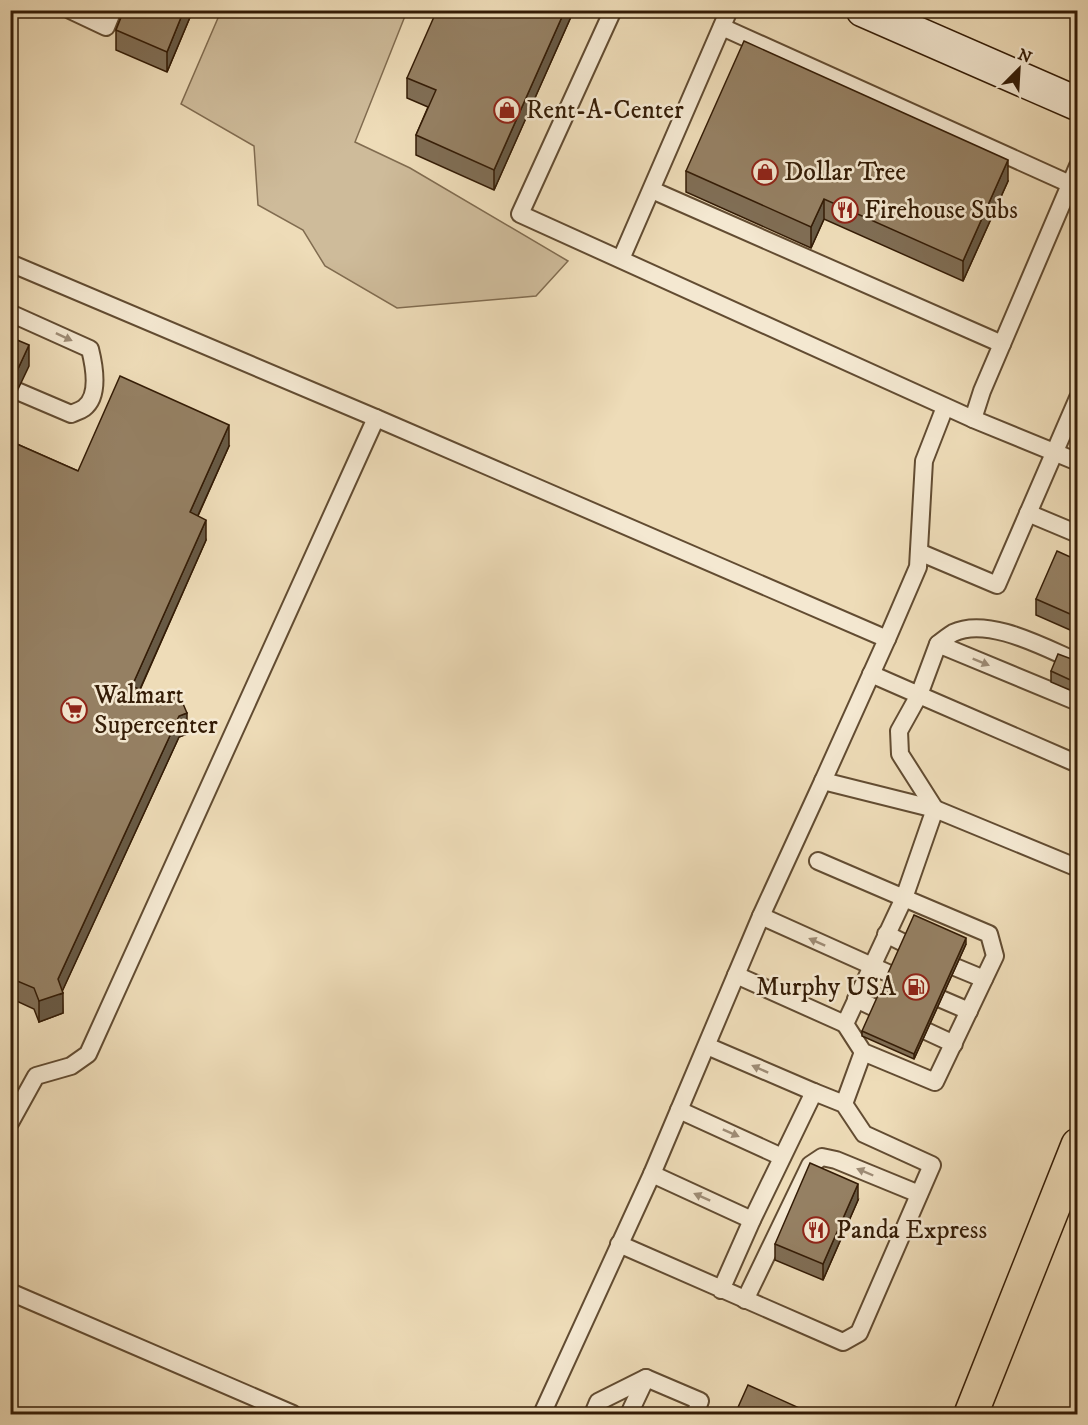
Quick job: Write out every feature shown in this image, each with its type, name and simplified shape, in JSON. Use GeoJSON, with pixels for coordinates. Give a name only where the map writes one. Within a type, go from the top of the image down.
{"type":"FeatureCollection","features":[{"type":"Feature","properties":{"kind":"main road"},"geometry":{"type":"LineString","coordinates":[[971,1414],[1077,1145]]}},
{"type":"Feature","properties":{"kind":"street"},"geometry":{"type":"LineString","coordinates":[[863,10],[1077,104]]}},
{"type":"Feature","properties":{"kind":"lane"},"geometry":{"type":"LineString","coordinates":[[70,10],[106,27],[113,10]]}},
{"type":"Feature","properties":{"kind":"lane"},"geometry":{"type":"LineString","coordinates":[[614,10],[520,214],[945,407],[1077,462]]}},
{"type":"Feature","properties":{"kind":"lane"},"geometry":{"type":"LineString","coordinates":[[621,260],[729,10]]}},
{"type":"Feature","properties":{"kind":"lane"},"geometry":{"type":"LineString","coordinates":[[722,27],[1070,184]]}},
{"type":"Feature","properties":{"kind":"lane"},"geometry":{"type":"LineString","coordinates":[[972,419],[1077,166]]}},
{"type":"Feature","properties":{"kind":"lane"},"geometry":{"type":"LineString","coordinates":[[652,190],[1002,344]]}},
{"type":"Feature","properties":{"kind":"lane"},"geometry":{"type":"LineString","coordinates":[[10,263],[887,639]]}},
{"type":"Feature","properties":{"kind":"lane"},"geometry":{"type":"LineString","coordinates":[[10,312],[90,349],[96,370],[93,392],[86,407],[71,414],[17,391]]}},
{"type":"Feature","properties":{"kind":"lane"},"geometry":{"type":"LineString","coordinates":[[919,552],[998,585],[1077,398]]}},
{"type":"Feature","properties":{"kind":"lane"},"geometry":{"type":"LineString","coordinates":[[542,1414],[652,1174],[761,916],[872,674],[918,567],[924,461],[945,407]]}},
{"type":"Feature","properties":{"kind":"lane"},"geometry":{"type":"LineString","coordinates":[[10,1123],[36,1076],[70,1066],[88,1054],[376,418]]}},
{"type":"Feature","properties":{"kind":"lane"},"geometry":{"type":"LineString","coordinates":[[1028,513],[1077,534]]}},
{"type":"Feature","properties":{"kind":"lane"},"geometry":{"type":"LineString","coordinates":[[935,809],[900,754],[899,731],[919,695],[938,644],[955,632],[978,628],[1002,630],[1077,662]]}},
{"type":"Feature","properties":{"kind":"lane"},"geometry":{"type":"LineString","coordinates":[[938,644],[1077,702]]}},
{"type":"Feature","properties":{"kind":"lane"},"geometry":{"type":"LineString","coordinates":[[872,674],[1077,764]]}},
{"type":"Feature","properties":{"kind":"lane"},"geometry":{"type":"LineString","coordinates":[[823,781],[935,809],[1077,868]]}},
{"type":"Feature","properties":{"kind":"lane"},"geometry":{"type":"LineString","coordinates":[[845,1024],[904,898],[935,809]]}},
{"type":"Feature","properties":{"kind":"lane"},"geometry":{"type":"LineString","coordinates":[[736,975],[845,1024],[863,1052],[935,1082],[995,956],[989,934],[818,861]]}},
{"type":"Feature","properties":{"kind":"lane"},"geometry":{"type":"LineString","coordinates":[[761,916],[890,975]]}},
{"type":"Feature","properties":{"kind":"lane"},"geometry":{"type":"LineString","coordinates":[[886,934],[904,943]]}},
{"type":"Feature","properties":{"kind":"lane"},"geometry":{"type":"LineString","coordinates":[[955,967],[984,979]]}},
{"type":"Feature","properties":{"kind":"lane"},"geometry":{"type":"LineString","coordinates":[[856,999],[875,1008]]}},
{"type":"Feature","properties":{"kind":"lane"},"geometry":{"type":"LineString","coordinates":[[941,999],[969,1011]]}},
{"type":"Feature","properties":{"kind":"lane"},"geometry":{"type":"LineString","coordinates":[[926,1032],[954,1044]]}},
{"type":"Feature","properties":{"kind":"lane"},"geometry":{"type":"LineString","coordinates":[[619,1244],[843,1342],[859,1333],[932,1165],[864,1134],[844,1104],[707,1046]]}},
{"type":"Feature","properties":{"kind":"lane"},"geometry":{"type":"LineString","coordinates":[[844,1104],[863,1052]]}},
{"type":"Feature","properties":{"kind":"lane"},"geometry":{"type":"LineString","coordinates":[[721,1290],[814,1092]]}},
{"type":"Feature","properties":{"kind":"lane"},"geometry":{"type":"LineString","coordinates":[[680,1110],[782,1156]]}},
{"type":"Feature","properties":{"kind":"lane"},"geometry":{"type":"LineString","coordinates":[[745,1300],[810,1164],[822,1157],[836,1160],[919,1194]]}},
{"type":"Feature","properties":{"kind":"lane"},"geometry":{"type":"LineString","coordinates":[[652,1174],[752,1220]]}},
{"type":"Feature","properties":{"kind":"lane"},"geometry":{"type":"LineString","coordinates":[[10,1292],[293,1414]]}},
{"type":"Feature","properties":{"kind":"lane"},"geometry":{"type":"LineString","coordinates":[[629,1414],[646,1378]]}},
{"type":"Feature","properties":{"kind":"lane"},"geometry":{"type":"LineString","coordinates":[[592,1414],[598,1402],[646,1378],[700,1401],[694,1414]]}},
{"type":"Feature","properties":{"kind":"shaded area"},"geometry":{"type":"Polygon","coordinates":[[[221,11],[407,11],[355,142],[410,168],[568,261],[536,296],[397,308],[325,266],[303,230],[258,205],[254,146],[181,104],[221,11]]]}},
{"type":"Feature","properties":{"kind":"building"},"geometry":{"type":"Polygon","coordinates":[[[124,10],[184,10],[167,52],[116,30],[124,10]]]}},
{"type":"Feature","properties":{"kind":"building"},"geometry":{"type":"Polygon","coordinates":[[[437,10],[468,10],[470,12],[471,10],[565,10],[494,170],[416,135],[436,90],[407,78],[437,10]]]}},
{"type":"Feature","properties":{"kind":"building"},"geometry":{"type":"Polygon","coordinates":[[[744,41],[1008,160],[963,261],[824,199],[811,227],[686,171],[744,41]]]}},
{"type":"Feature","properties":{"kind":"building"},"geometry":{"type":"Polygon","coordinates":[[[10,337],[29,345],[10,386],[10,337]]]}},
{"type":"Feature","properties":{"kind":"building","name":"Walmart Supercenter"},"geometry":{"type":"Polygon","coordinates":[[[120,376],[229,425],[190,512],[206,520],[132,686],[161,699],[178,692],[187,713],[179,716],[58,979],[63,993],[39,1001],[34,988],[10,978],[10,441],[78,471],[120,376]]]}},
{"type":"Feature","properties":{"kind":"building"},"geometry":{"type":"Polygon","coordinates":[[[1057,551],[1077,560],[1077,617],[1036,599],[1057,551]]]}},
{"type":"Feature","properties":{"kind":"building"},"geometry":{"type":"Polygon","coordinates":[[[1058,654],[1077,661],[1077,683],[1051,671],[1058,654]]]}},
{"type":"Feature","properties":{"kind":"building","name":"Murphy USA"},"geometry":{"type":"Polygon","coordinates":[[[914,915],[966,938],[914,1054],[862,1031],[914,915]]]}},
{"type":"Feature","properties":{"kind":"building","name":"Panda Express"},"geometry":{"type":"Polygon","coordinates":[[[810,1163],[858,1184],[823,1264],[775,1244],[810,1163]]]}},
{"type":"Feature","properties":{"kind":"building"},"geometry":{"type":"Polygon","coordinates":[[[748,1385],[806,1411],[804,1414],[735,1414],[748,1385]]]}},
{"type":"Feature","properties":{"kind":"building"},"geometry":{"type":"Polygon","coordinates":[[[598,1410],[608,1414],[595,1414],[598,1410]]]}},
{"type":"Feature","properties":{"kind":"place","name":"Rent-A-Center"},"geometry":{"type":"Point","coordinates":[507,110]}},
{"type":"Feature","properties":{"kind":"place","name":"Dollar Tree"},"geometry":{"type":"Point","coordinates":[765,172]}},
{"type":"Feature","properties":{"kind":"place","name":"Firehouse Subs"},"geometry":{"type":"Point","coordinates":[845,210]}},
{"type":"Feature","properties":{"kind":"place","name":"Walmart Supercenter"},"geometry":{"type":"Point","coordinates":[74,710]}},
{"type":"Feature","properties":{"kind":"place","name":"Murphy USA"},"geometry":{"type":"Point","coordinates":[916,987]}},
{"type":"Feature","properties":{"kind":"place","name":"Panda Express"},"geometry":{"type":"Point","coordinates":[816,1230]}}]}
